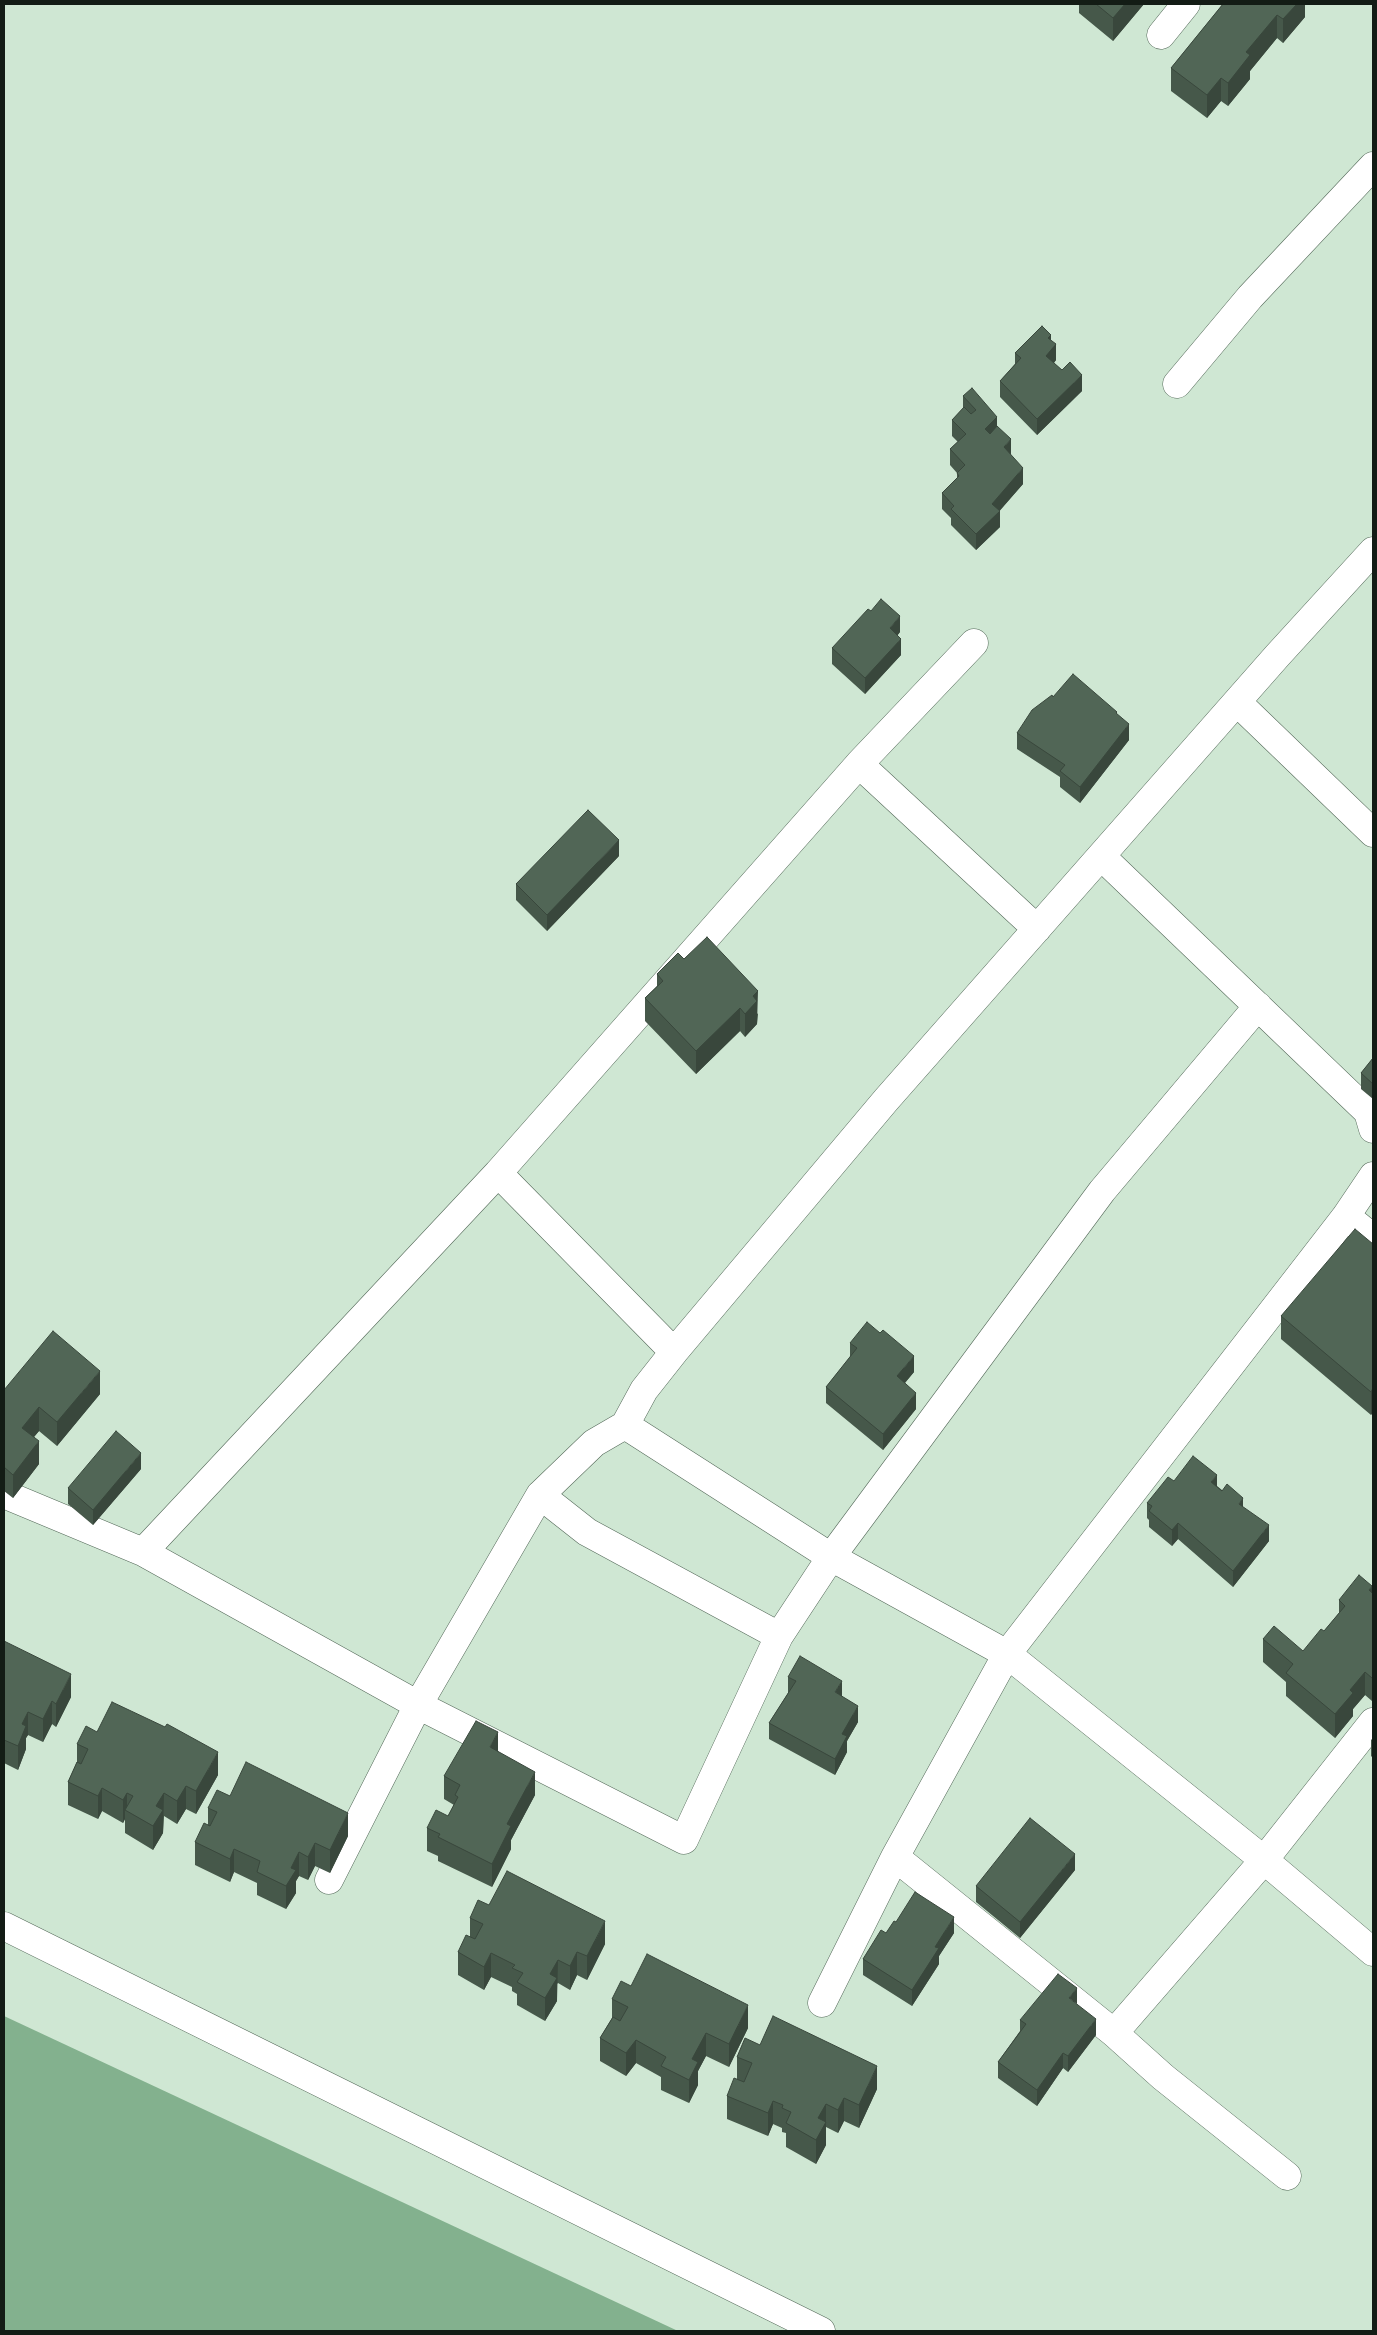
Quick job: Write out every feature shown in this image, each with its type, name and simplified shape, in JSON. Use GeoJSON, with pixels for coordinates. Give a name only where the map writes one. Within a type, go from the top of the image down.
{"type":"FeatureCollection","features":[{"type":"Feature","properties":{"kind":"street"},"geometry":{"type":"LineString","coordinates":[[1160,35],[1186,4]]}},
{"type":"Feature","properties":{"kind":"street"},"geometry":{"type":"LineString","coordinates":[[1177,384],[1250,297],[1373,166]]}},
{"type":"Feature","properties":{"kind":"street"},"geometry":{"type":"LineString","coordinates":[[329,1880],[418,1705],[540,1495],[594,1443],[625,1425],[644,1390],[674,1352],[886,1100],[1237,702],[1373,553]]}},
{"type":"Feature","properties":{"kind":"street"},"geometry":{"type":"LineString","coordinates":[[143,1552],[498,1173],[859,764],[974,643]]}},
{"type":"Feature","properties":{"kind":"street"},"geometry":{"type":"LineString","coordinates":[[1237,702],[1373,833]]}},
{"type":"Feature","properties":{"kind":"street"},"geometry":{"type":"LineString","coordinates":[[859,764],[1037,929]]}},
{"type":"Feature","properties":{"kind":"street"},"geometry":{"type":"LineString","coordinates":[[1101,856],[1368,1112],[1373,1129]]}},
{"type":"Feature","properties":{"kind":"street"},"geometry":{"type":"LineString","coordinates":[[11,1497],[143,1552],[418,1705],[684,1840],[779,1636],[831,1557],[1102,1191],[1258,1006]]}},
{"type":"Feature","properties":{"kind":"street"},"geometry":{"type":"LineString","coordinates":[[498,1173],[674,1352]]}},
{"type":"Feature","properties":{"kind":"street"},"geometry":{"type":"LineString","coordinates":[[822,2003],[895,1857],[1007,1654],[1346,1216],[1373,1176]]}},
{"type":"Feature","properties":{"kind":"street"},"geometry":{"type":"LineString","coordinates":[[1346,1216],[1373,1238]]}},
{"type":"Feature","properties":{"kind":"street"},"geometry":{"type":"LineString","coordinates":[[625,1425],[831,1557],[1007,1654],[1264,1860],[1373,1952]]}},
{"type":"Feature","properties":{"kind":"street"},"geometry":{"type":"LineString","coordinates":[[540,1495],[587,1532],[779,1636]]}},
{"type":"Feature","properties":{"kind":"street"},"geometry":{"type":"LineString","coordinates":[[1114,2034],[1264,1860],[1373,1722]]}},
{"type":"Feature","properties":{"kind":"street"},"geometry":{"type":"LineString","coordinates":[[895,1857],[1114,2034],[1162,2077],[1287,2176]]}},
{"type":"Feature","properties":{"kind":"street"},"geometry":{"type":"LineString","coordinates":[[4,1926],[821,2331]]}},
{"type":"Feature","properties":{"kind":"shaded area"},"geometry":{"type":"Polygon","coordinates":[[[4,2016],[678,2331],[4,2331],[4,2016]]]}},
{"type":"Feature","properties":{"kind":"building"},"geometry":{"type":"Polygon","coordinates":[[[1096,4],[1125,4],[1113,18],[1096,4]]]}},
{"type":"Feature","properties":{"kind":"building"},"geometry":{"type":"Polygon","coordinates":[[[1223,4],[1297,4],[1283,19],[1277,15],[1246,52],[1250,55],[1228,83],[1221,78],[1207,95],[1171,68],[1223,4]]]}},
{"type":"Feature","properties":{"kind":"building"},"geometry":{"type":"Polygon","coordinates":[[[1042,326],[1051,335],[1048,338],[1056,344],[1046,356],[1062,370],[1070,362],[1082,375],[1037,419],[1000,381],[1021,358],[1015,353],[1042,326]]]}},
{"type":"Feature","properties":{"kind":"building"},"geometry":{"type":"Polygon","coordinates":[[[972,388],[997,417],[985,429],[990,434],[997,426],[1011,439],[1004,447],[1023,468],[992,504],[1000,511],[976,534],[951,509],[954,506],[942,493],[959,476],[957,473],[965,465],[950,449],[966,434],[952,420],[964,407],[971,414],[976,410],[963,396],[972,388]]]}},
{"type":"Feature","properties":{"kind":"building"},"geometry":{"type":"Polygon","coordinates":[[[881,599],[900,616],[890,628],[901,639],[865,678],[832,648],[868,609],[871,611],[881,599]]]}},
{"type":"Feature","properties":{"kind":"building"},"geometry":{"type":"Polygon","coordinates":[[[1073,674],[1129,724],[1080,787],[1060,771],[1065,765],[1017,733],[1032,710],[1052,695],[1053,697],[1073,674]]]}},
{"type":"Feature","properties":{"kind":"building"},"geometry":{"type":"Polygon","coordinates":[[[588,810],[619,840],[547,915],[516,884],[588,810]]]}},
{"type":"Feature","properties":{"kind":"building"},"geometry":{"type":"Polygon","coordinates":[[[707,937],[758,991],[753,996],[757,1001],[745,1014],[740,1008],[696,1051],[645,998],[663,981],[657,974],[678,953],[684,959],[707,937]]]}},
{"type":"Feature","properties":{"kind":"building"},"geometry":{"type":"Polygon","coordinates":[[[1373,1058],[1373,1084],[1361,1073],[1373,1058]]]}},
{"type":"Feature","properties":{"kind":"building"},"geometry":{"type":"Polygon","coordinates":[[[1355,1229],[1373,1244],[1373,1388],[1371,1392],[1281,1316],[1355,1229]]]}},
{"type":"Feature","properties":{"kind":"building"},"geometry":{"type":"Polygon","coordinates":[[[867,1322],[880,1333],[883,1330],[914,1356],[897,1376],[916,1393],[883,1434],[826,1387],[857,1348],[850,1343],[867,1322]]]}},
{"type":"Feature","properties":{"kind":"building"},"geometry":{"type":"Polygon","coordinates":[[[53,1331],[100,1371],[57,1422],[39,1407],[22,1428],[39,1441],[13,1475],[4,1467],[4,1390],[53,1331]]]}},
{"type":"Feature","properties":{"kind":"building"},"geometry":{"type":"Polygon","coordinates":[[[116,1431],[141,1453],[93,1510],[68,1488],[116,1431]]]}},
{"type":"Feature","properties":{"kind":"building"},"geometry":{"type":"Polygon","coordinates":[[[1193,1456],[1217,1475],[1211,1482],[1222,1491],[1227,1484],[1243,1498],[1239,1504],[1269,1525],[1233,1571],[1178,1523],[1172,1530],[1149,1511],[1152,1506],[1147,1503],[1168,1477],[1174,1481],[1193,1456]]]}},
{"type":"Feature","properties":{"kind":"building"},"geometry":{"type":"Polygon","coordinates":[[[1359,1575],[1372,1586],[1369,1590],[1373,1594],[1373,1677],[1365,1672],[1350,1690],[1353,1693],[1335,1714],[1286,1673],[1293,1664],[1263,1639],[1274,1626],[1303,1651],[1321,1629],[1324,1631],[1345,1606],[1339,1600],[1359,1575]]]}},
{"type":"Feature","properties":{"kind":"building"},"geometry":{"type":"Polygon","coordinates":[[[4,1641],[71,1674],[56,1704],[52,1701],[43,1719],[28,1712],[22,1724],[26,1726],[18,1746],[4,1740],[4,1641]]]}},
{"type":"Feature","properties":{"kind":"building"},"geometry":{"type":"Polygon","coordinates":[[[800,1656],[842,1681],[835,1692],[858,1706],[842,1734],[847,1736],[835,1759],[769,1723],[796,1681],[788,1677],[800,1656]]]}},
{"type":"Feature","properties":{"kind":"building"},"geometry":{"type":"Polygon","coordinates":[[[112,1702],[165,1727],[167,1724],[218,1752],[196,1791],[186,1786],[177,1801],[164,1793],[156,1806],[163,1810],[153,1826],[125,1810],[133,1796],[127,1793],[123,1800],[102,1788],[98,1796],[68,1782],[77,1762],[81,1764],[88,1749],[77,1744],[86,1726],[97,1732],[112,1702]]]}},
{"type":"Feature","properties":{"kind":"building"},"geometry":{"type":"Polygon","coordinates":[[[476,1721],[498,1732],[490,1747],[535,1772],[507,1824],[511,1826],[492,1864],[438,1837],[440,1834],[427,1828],[436,1810],[448,1816],[458,1797],[455,1795],[460,1785],[444,1776],[476,1721]]]}},
{"type":"Feature","properties":{"kind":"building"},"geometry":{"type":"Polygon","coordinates":[[[246,1762],[348,1813],[330,1850],[315,1843],[308,1857],[299,1852],[291,1868],[296,1870],[286,1886],[257,1872],[260,1861],[234,1849],[230,1859],[195,1842],[204,1823],[210,1826],[217,1812],[208,1808],[217,1790],[230,1796],[246,1762]]]}},
{"type":"Feature","properties":{"kind":"building"},"geometry":{"type":"Polygon","coordinates":[[[1030,1818],[1075,1854],[1020,1922],[976,1886],[1030,1818]]]}},
{"type":"Feature","properties":{"kind":"building"},"geometry":{"type":"Polygon","coordinates":[[[507,1871],[605,1921],[587,1956],[577,1952],[570,1966],[558,1960],[550,1974],[557,1978],[545,1998],[517,1982],[523,1973],[512,1968],[515,1965],[491,1953],[484,1967],[458,1952],[466,1935],[475,1939],[483,1924],[470,1918],[478,1900],[489,1905],[507,1871]]]}},
{"type":"Feature","properties":{"kind":"building"},"geometry":{"type":"Polygon","coordinates":[[[915,1892],[954,1917],[935,1947],[939,1948],[912,1990],[863,1959],[881,1930],[886,1933],[894,1921],[896,1922],[915,1892]]]}},
{"type":"Feature","properties":{"kind":"building"},"geometry":{"type":"Polygon","coordinates":[[[647,1954],[748,2005],[729,2044],[706,2033],[692,2059],[698,2062],[689,2080],[661,2066],[666,2057],[636,2040],[626,2053],[600,2038],[613,2017],[620,2021],[628,2007],[612,1999],[621,1981],[631,1986],[647,1954]]]}},
{"type":"Feature","properties":{"kind":"building"},"geometry":{"type":"Polygon","coordinates":[[[1058,1974],[1077,1988],[1069,1998],[1096,2019],[1068,2056],[1063,2053],[1037,2090],[998,2062],[1026,2024],[1020,2020],[1058,1974]]]}},
{"type":"Feature","properties":{"kind":"building"},"geometry":{"type":"Polygon","coordinates":[[[773,2016],[877,2066],[859,2105],[844,2098],[838,2110],[826,2104],[818,2118],[826,2122],[816,2140],[786,2123],[791,2112],[782,2108],[783,2105],[773,2101],[768,2113],[727,2096],[734,2078],[744,2082],[752,2063],[737,2057],[745,2038],[760,2045],[773,2016]]]}}]}
